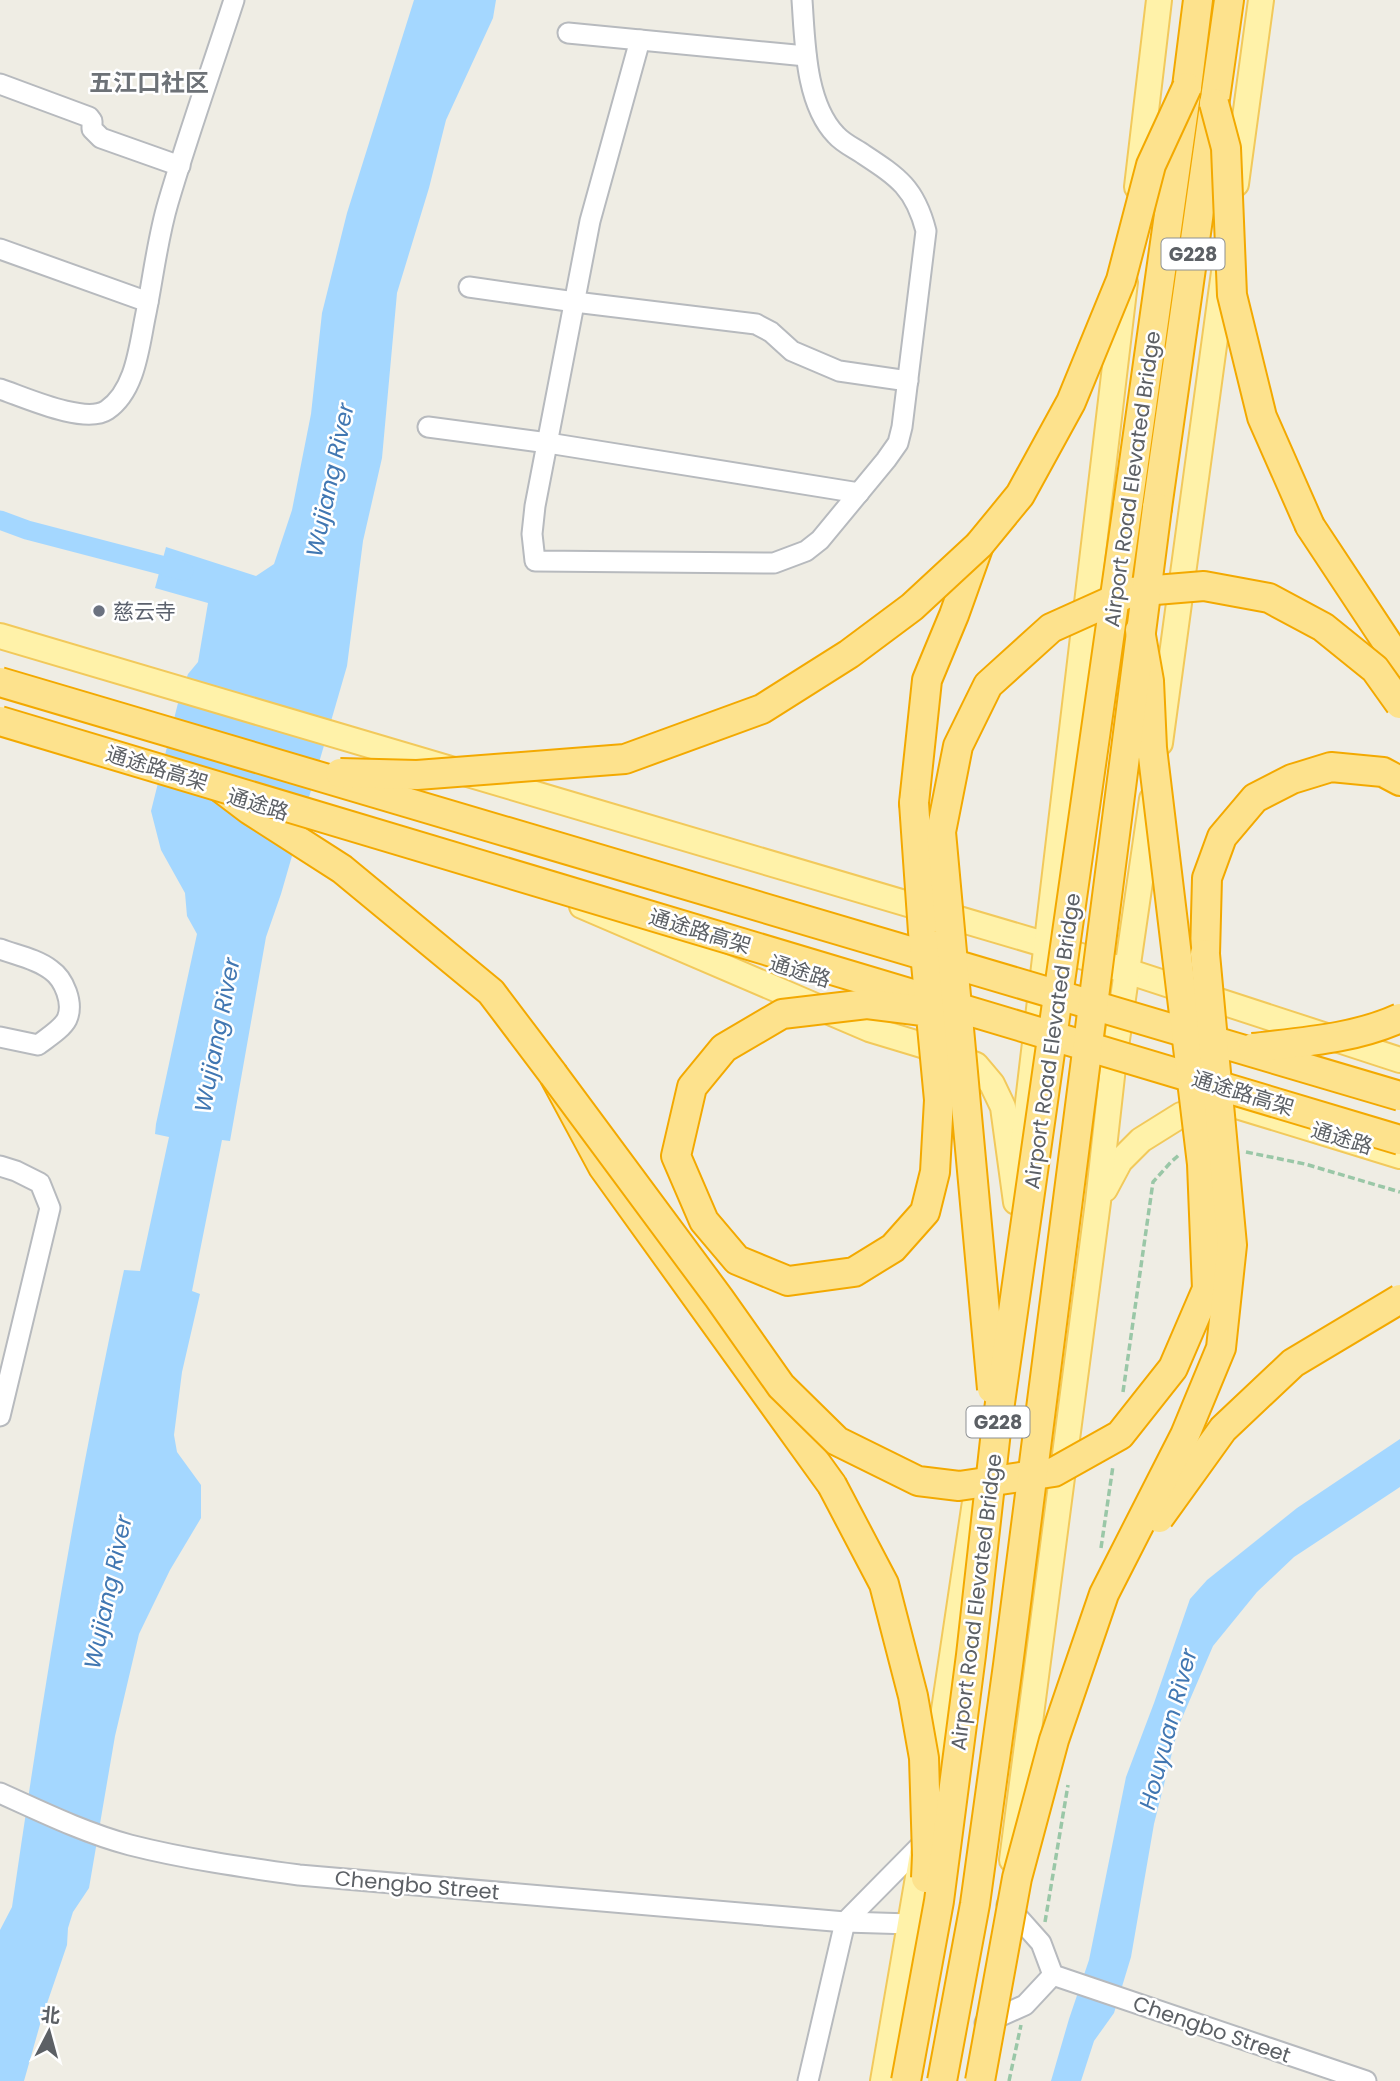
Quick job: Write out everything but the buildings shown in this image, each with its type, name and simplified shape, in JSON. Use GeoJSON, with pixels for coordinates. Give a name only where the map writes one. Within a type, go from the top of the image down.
{"type":"FeatureCollection","features":[{"type":"Feature","properties":{"kind":"highway","name":"Airport Road Elevated Bridge"},"geometry":{"type":"LineString","coordinates":[[908,2070],[939,1901],[971,1655],[996,1431],[1198,0]]}},
{"type":"Feature","properties":{"kind":"highway","name":"Airport Road Elevated Bridge"},"geometry":{"type":"LineString","coordinates":[[942,2081],[975,1904],[1003,1705],[1140,630],[1229,0]]}},
{"type":"Feature","properties":{"kind":"highway"},"geometry":{"type":"LineString","coordinates":[[306,772],[417,775],[625,759],[762,709],[849,654],[912,607],[979,545],[1020,495],[1072,402],[1122,280],[1151,164],[1187,87]]}},
{"type":"Feature","properties":{"kind":"highway"},"geometry":{"type":"LineString","coordinates":[[1214,103],[1226,148],[1232,295],[1262,417],[1310,526],[1400,663]]}},
{"type":"Feature","properties":{"kind":"highway"},"geometry":{"type":"LineString","coordinates":[[979,545],[927,680],[914,803],[923,932],[930,1009],[932,1022],[936,1061],[939,1100],[935,1172],[925,1212],[893,1248],[854,1272],[789,1281],[737,1260],[704,1221],[676,1156],[692,1087],[724,1048],[782,1014],[867,1004],[921,1011],[935,1013],[1003,1021]]}},
{"type":"Feature","properties":{"kind":"highway"},"geometry":{"type":"LineString","coordinates":[[996,1431],[941,832],[958,746],[988,685],[1051,628],[1131,592],[1204,586],[1269,598],[1323,627],[1375,669],[1400,704]]}},
{"type":"Feature","properties":{"kind":"highway"},"geometry":{"type":"LineString","coordinates":[[227,793],[342,869],[491,992],[719,1298],[781,1386],[837,1441],[918,1481],[959,1486],[1055,1472],[1120,1435],[1173,1368],[1207,1289],[1202,1164],[1152,748],[1149,681],[1140,630]]}},
{"type":"Feature","properties":{"kind":"highway","name":"通途路高架"},"geometry":{"type":"LineString","coordinates":[[0,682],[1400,1096]]}},
{"type":"Feature","properties":{"kind":"highway","name":"通途路高架"},"geometry":{"type":"LineString","coordinates":[[0,721],[227,793],[1400,1140]]}},
{"type":"Feature","properties":{"kind":"highway"},"geometry":{"type":"LineString","coordinates":[[980,2081],[1017,1878],[1054,1740],[1104,1594],[1185,1435],[1221,1348],[1232,1245],[1205,954],[1208,878],[1222,837],[1255,798],[1292,779],[1331,767],[1383,772],[1400,781]]}},
{"type":"Feature","properties":{"kind":"highway"},"geometry":{"type":"LineString","coordinates":[[1241,1049],[1345,1036],[1383,1026],[1400,1018]]}},
{"type":"Feature","properties":{"kind":"highway"},"geometry":{"type":"LineString","coordinates":[[553,1074],[603,1167],[832,1485],[884,1584],[913,1696],[923,1758],[928,1855],[908,2070]]}},
{"type":"Feature","properties":{"kind":"highway"},"geometry":{"type":"LineString","coordinates":[[1104,1594],[1223,1429],[1293,1363],[1400,1299]]}},
{"type":"Feature","properties":{"kind":"main road"},"geometry":{"type":"LineString","coordinates":[[883,2081],[911,1924],[971,1532],[1016,1202],[1159,0]]}},
{"type":"Feature","properties":{"kind":"main road"},"geometry":{"type":"LineString","coordinates":[[973,2081],[1006,1904],[1098,1202],[1113,1067],[1129,972],[1261,0]]}},
{"type":"Feature","properties":{"kind":"main road"},"geometry":{"type":"LineString","coordinates":[[0,636],[1047,945],[1400,1060]]}},
{"type":"Feature","properties":{"kind":"main road","name":"通途路"},"geometry":{"type":"LineString","coordinates":[[227,793],[572,902],[1400,1156]]}},
{"type":"Feature","properties":{"kind":"main road"},"geometry":{"type":"LineString","coordinates":[[572,902],[869,1030],[931,1048],[976,1065],[992,1084],[1003,1107],[1016,1202]]}},
{"type":"Feature","properties":{"kind":"main road"},"geometry":{"type":"LineString","coordinates":[[1098,1202],[1120,1161],[1141,1140],[1181,1115],[1227,1104]]}},
{"type":"Feature","properties":{"kind":"street"},"geometry":{"type":"LineString","coordinates":[[0,388],[87,415],[106,411],[129,382],[137,355],[167,205],[234,0]]}},
{"type":"Feature","properties":{"kind":"street"},"geometry":{"type":"LineString","coordinates":[[640,40],[590,221],[535,506],[532,534],[535,561],[774,563],[806,551],[813,545],[898,443],[926,231],[922,214],[913,196],[900,180],[836,135],[825,120],[814,95],[806,55],[802,0]]}},
{"type":"Feature","properties":{"kind":"street"},"geometry":{"type":"LineString","coordinates":[[568,33],[806,55]]}},
{"type":"Feature","properties":{"kind":"street"},"geometry":{"type":"LineString","coordinates":[[0,85],[89,117],[92,129],[101,138],[180,166]]}},
{"type":"Feature","properties":{"kind":"street"},"geometry":{"type":"LineString","coordinates":[[0,249],[148,302]]}},
{"type":"Feature","properties":{"kind":"street"},"geometry":{"type":"LineString","coordinates":[[469,287],[756,324],[771,332],[792,351],[839,371],[908,381]]}},
{"type":"Feature","properties":{"kind":"street"},"geometry":{"type":"LineString","coordinates":[[428,427],[548,443],[859,493]]}},
{"type":"Feature","properties":{"kind":"street"},"geometry":{"type":"LineString","coordinates":[[0,949],[51,969],[64,983],[69,1000],[67,1019],[38,1045],[0,1037]]}},
{"type":"Feature","properties":{"kind":"street"},"geometry":{"type":"LineString","coordinates":[[0,1166],[40,1183],[50,1208],[0,1416]]}},
{"type":"Feature","properties":{"kind":"street","name":"Chengbo Street"},"geometry":{"type":"LineString","coordinates":[[0,1793],[106,1838],[218,1864],[299,1875],[845,1922],[911,1924]]}},
{"type":"Feature","properties":{"kind":"street"},"geometry":{"type":"LineString","coordinates":[[808,2081],[845,1922],[924,1842]]}},
{"type":"Feature","properties":{"kind":"street"},"geometry":{"type":"LineString","coordinates":[[984,2024],[1025,2005],[1056,1976],[1041,1943],[1006,1904]]}},
{"type":"Feature","properties":{"kind":"street","name":"Chengbo Street"},"geometry":{"type":"LineString","coordinates":[[1056,1976],[1366,2081]]}},
{"type":"Feature","properties":{"kind":"water","name":"Wujiang River"},"geometry":{"type":"Polygon","coordinates":[[[414,0],[496,0],[493,18],[446,120],[429,188],[397,293],[382,458],[363,541],[347,666],[266,937],[230,1141],[222,1140],[192,1291],[200,1294],[182,1372],[174,1435],[177,1452],[201,1485],[201,1518],[170,1570],[139,1634],[115,1736],[89,1888],[73,1912],[67,1945],[24,2081],[0,2081],[0,1930],[12,1907],[62,1588],[107,1349],[124,1270],[140,1271],[169,1137],[155,1134],[156,1124],[197,934],[187,916],[185,893],[161,850],[151,811],[178,703],[188,674],[198,662],[208,603],[155,588],[166,547],[256,576],[274,564],[292,510],[311,414],[322,313],[347,213],[414,0]]]}},
{"type":"Feature","properties":{"kind":"water","name":"Houyuan River"},"geometry":{"type":"Polygon","coordinates":[[[1400,1439],[1400,1487],[1294,1557],[1257,1592],[1213,1646],[1179,1725],[1154,1824],[1131,1957],[1114,2013],[1094,2041],[1081,2081],[1051,2081],[1089,1960],[1126,1777],[1190,1599],[1207,1580],[1297,1508],[1400,1439]]]}},
{"type":"Feature","properties":{"kind":"waterway"},"geometry":{"type":"LineString","coordinates":[[0,520],[27,530],[184,571]]}},
{"type":"Feature","properties":{"kind":"place","name":"慈云寺"},"geometry":{"type":"Point","coordinates":[99,611]}},
{"type":"Feature","properties":{"kind":"district","name":"五江口社区"},"geometry":{"type":"Point","coordinates":[149,82]}}]}
